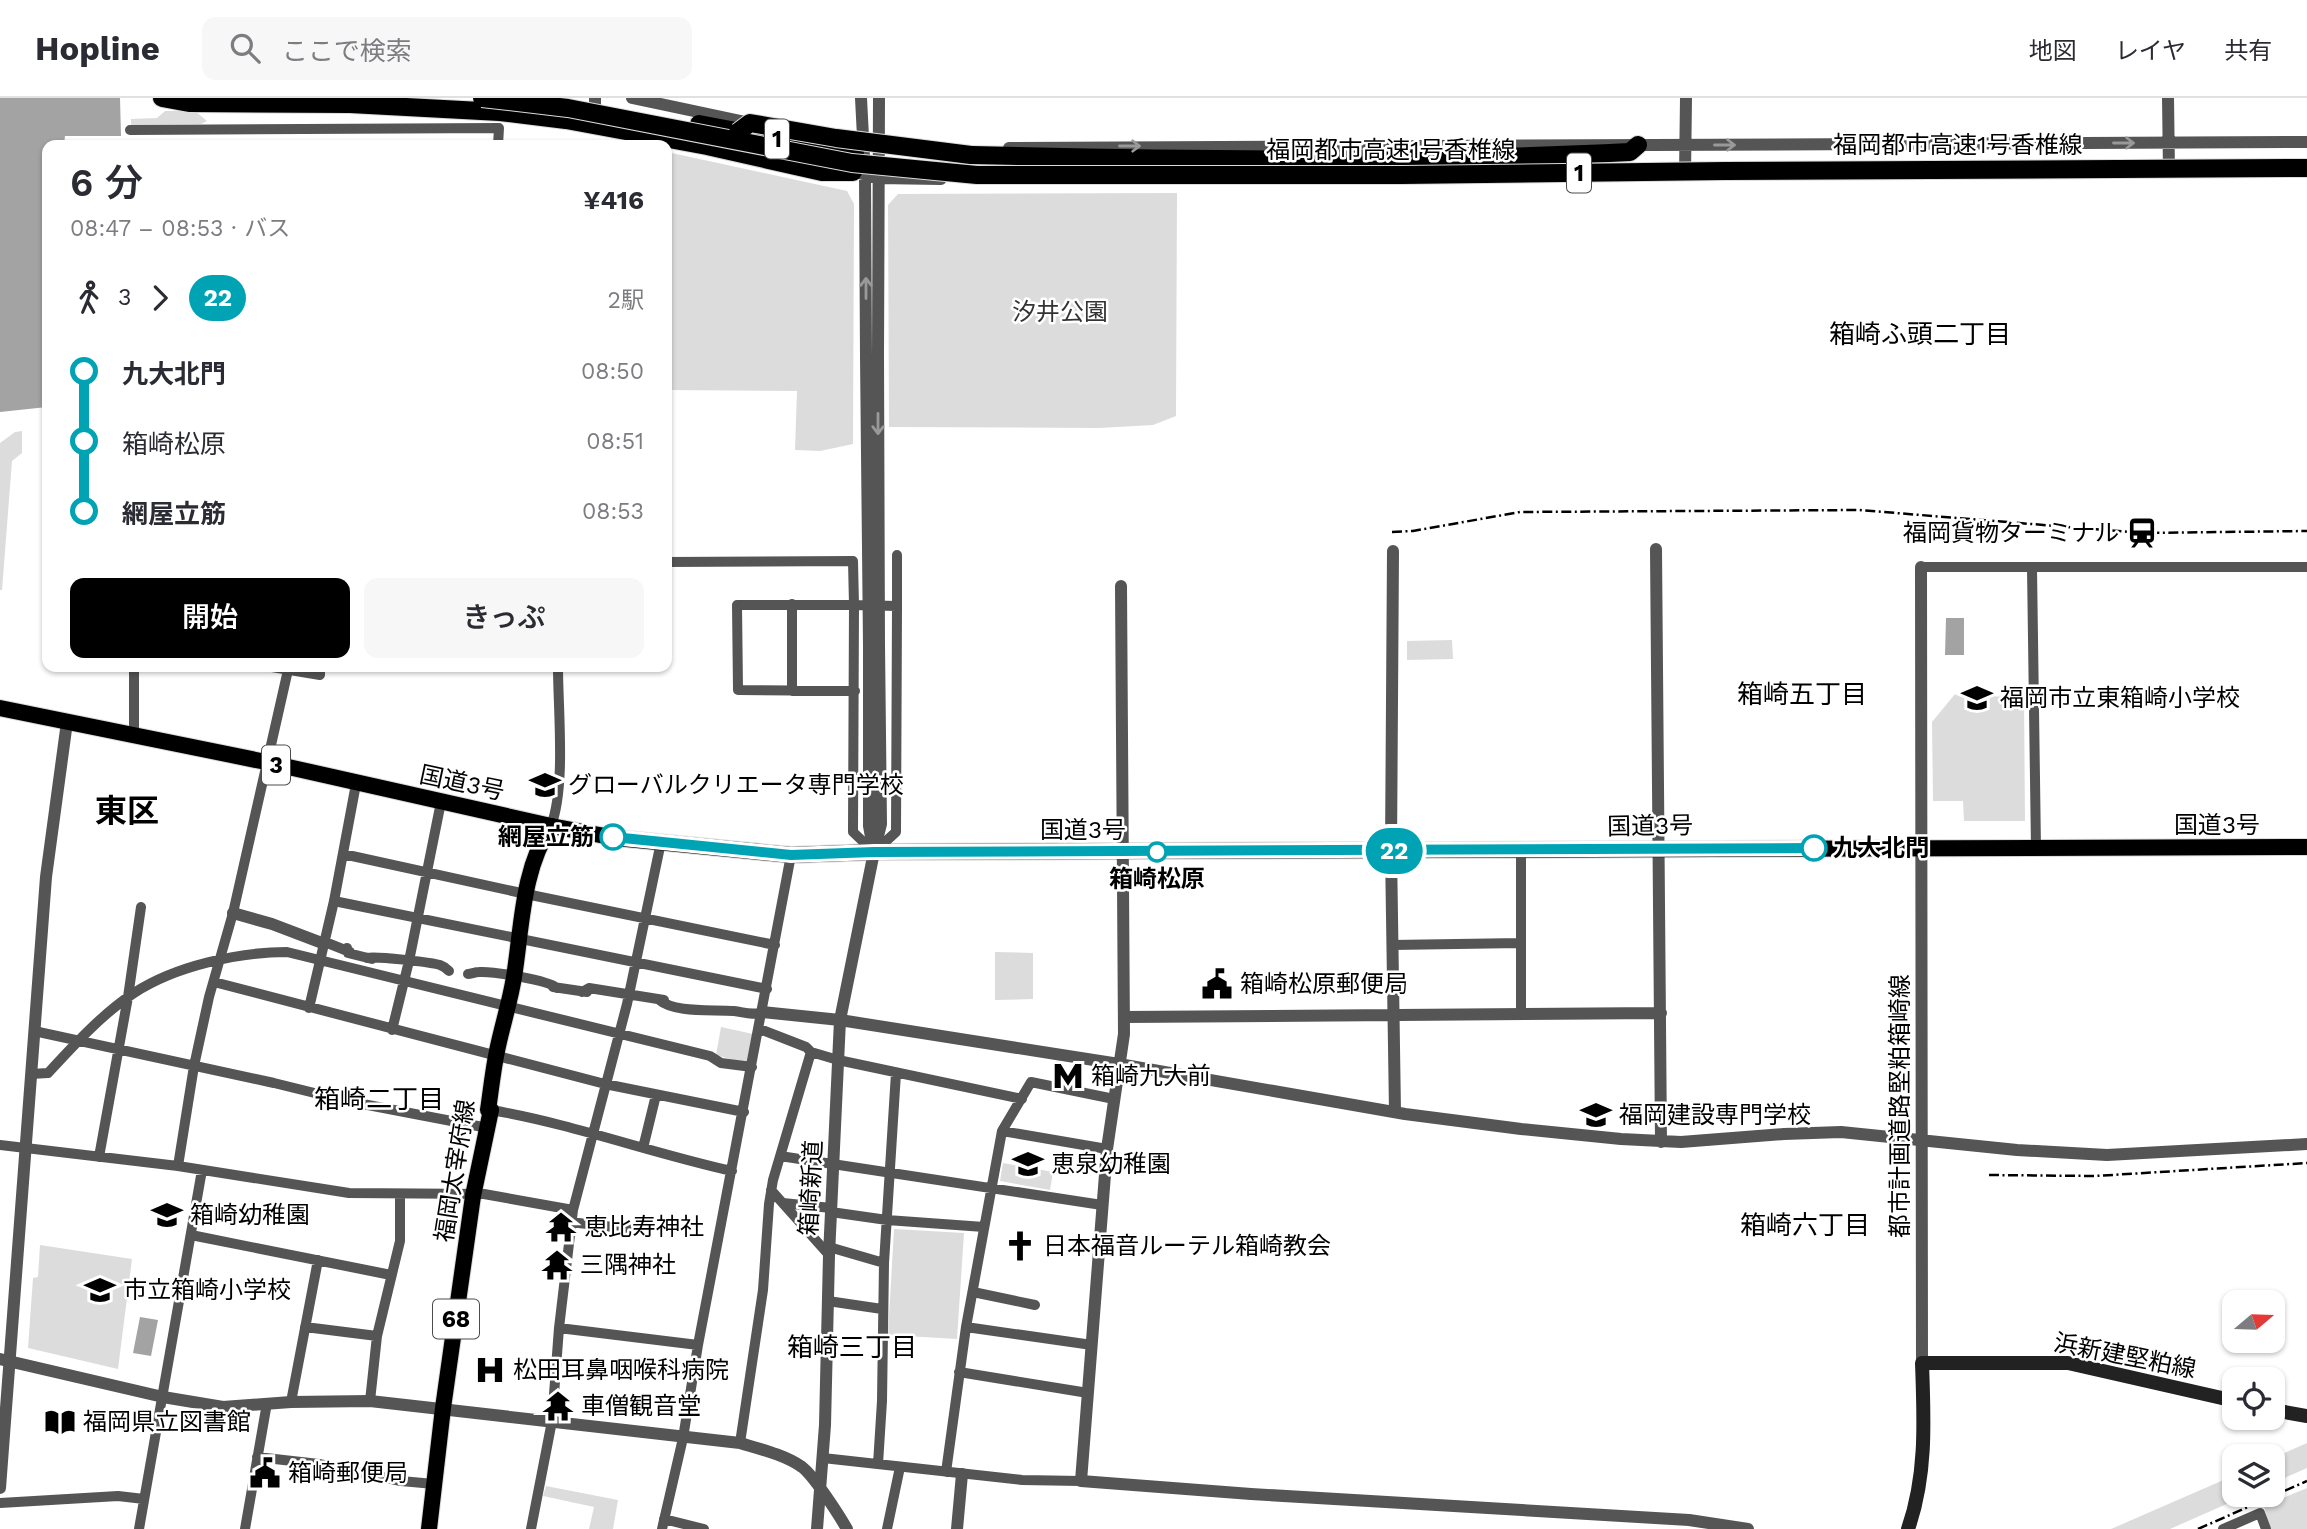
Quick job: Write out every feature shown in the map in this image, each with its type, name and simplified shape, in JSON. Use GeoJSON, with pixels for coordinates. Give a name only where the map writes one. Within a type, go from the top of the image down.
{"type":"FeatureCollection","features":[{"type":"Feature","properties":{"kind":"highway"},"geometry":{"type":"LineString","coordinates":[[162,98],[189,103],[350,104],[500,112],[566,120],[707,146],[822,172],[865,175]]}},
{"type":"Feature","properties":{"kind":"highway","name":"福岡都市高速1号香椎線"},"geometry":{"type":"LineString","coordinates":[[482,98],[568,108],[852,163],[977,175],[1375,176],[2307,167]]}},
{"type":"Feature","properties":{"kind":"highway","name":"福岡都市高速1号香椎線"},"geometry":{"type":"LineString","coordinates":[[556,98],[908,161],[1035,172],[2307,167]]}},
{"type":"Feature","properties":{"kind":"highway"},"geometry":{"type":"LineString","coordinates":[[738,132],[750,122],[836,138],[971,155],[1275,160],[1461,159],[1630,152],[1638,145]]}},
{"type":"Feature","properties":{"kind":"main road","name":"国道3号"},"geometry":{"type":"LineString","coordinates":[[0,708],[266,762],[551,826],[616,838],[791,855],[874,852],[2307,847]]}},
{"type":"Feature","properties":{"kind":"main road","name":"福岡太宰府線"},"geometry":{"type":"LineString","coordinates":[[429,1529],[443,1408],[474,1196],[491,1110],[488,1110],[496,1055],[514,976],[517,938],[526,894],[539,844],[551,826]]}},
{"type":"Feature","properties":{"kind":"main road","name":"浜新建堅粕線"},"geometry":{"type":"LineString","coordinates":[[1922,1363],[2068,1363],[2222,1398]]}},
{"type":"Feature","properties":{"kind":"main road"},"geometry":{"type":"LineString","coordinates":[[1908,1529],[1921,1476],[1924,1425],[1922,1363]]}},
{"type":"Feature","properties":{"kind":"main road"},"geometry":{"type":"LineString","coordinates":[[2285,1412],[2307,1416]]}},
{"type":"Feature","properties":{"kind":"street"},"geometry":{"type":"LineString","coordinates":[[475,98],[595,104],[809,153],[865,175],[1035,180],[2169,171],[2307,167]]}},
{"type":"Feature","properties":{"kind":"street"},"geometry":{"type":"LineString","coordinates":[[632,98],[817,140],[878,148],[2307,142]]}},
{"type":"Feature","properties":{"kind":"street"},"geometry":{"type":"LineString","coordinates":[[861,98],[865,175]]}},
{"type":"Feature","properties":{"kind":"street"},"geometry":{"type":"LineString","coordinates":[[865,175],[878,148],[879,98]]}},
{"type":"Feature","properties":{"kind":"street"},"geometry":{"type":"LineString","coordinates":[[1685,175],[1686,98]]}},
{"type":"Feature","properties":{"kind":"street"},"geometry":{"type":"LineString","coordinates":[[2168,98],[2169,171]]}},
{"type":"Feature","properties":{"kind":"street"},"geometry":{"type":"LineString","coordinates":[[130,130],[499,128],[498,140]]}},
{"type":"Feature","properties":{"kind":"street","name":"箱崎新道"},"geometry":{"type":"LineString","coordinates":[[817,1529],[823,1458],[840,1020],[881,824],[874,645],[872,356],[865,175]]}},
{"type":"Feature","properties":{"kind":"street"},"geometry":{"type":"LineString","coordinates":[[1656,549],[1661,1142]]}},
{"type":"Feature","properties":{"kind":"street"},"geometry":{"type":"LineString","coordinates":[[1393,551],[1391,851],[1395,1112]]}},
{"type":"Feature","properties":{"kind":"street"},"geometry":{"type":"LineString","coordinates":[[672,562],[853,561],[853,832],[874,852],[896,832],[897,555]]}},
{"type":"Feature","properties":{"kind":"street"},"geometry":{"type":"LineString","coordinates":[[1921,567],[2307,567]]}},
{"type":"Feature","properties":{"kind":"street","name":"都市計画道路堅粕箱崎線"},"geometry":{"type":"LineString","coordinates":[[1921,567],[1922,1363]]}},
{"type":"Feature","properties":{"kind":"street"},"geometry":{"type":"LineString","coordinates":[[2032,568],[2036,849]]}},
{"type":"Feature","properties":{"kind":"street"},"geometry":{"type":"LineString","coordinates":[[1081,1481],[1107,1149],[1124,1017],[1121,586]]}},
{"type":"Feature","properties":{"kind":"street"},"geometry":{"type":"LineString","coordinates":[[792,604],[792,691]]}},
{"type":"Feature","properties":{"kind":"street"},"geometry":{"type":"LineString","coordinates":[[855,691],[738,691],[737,605],[897,606]]}},
{"type":"Feature","properties":{"kind":"street"},"geometry":{"type":"LineString","coordinates":[[134,672],[134,737]]}},
{"type":"Feature","properties":{"kind":"street"},"geometry":{"type":"LineString","coordinates":[[178,1166],[194,1066],[233,913],[288,672]]}},
{"type":"Feature","properties":{"kind":"street"},"geometry":{"type":"LineString","coordinates":[[551,826],[557,809],[559,778],[558,672]]}},
{"type":"Feature","properties":{"kind":"street"},"geometry":{"type":"LineString","coordinates":[[0,1488],[5,1360],[26,1148],[46,877],[68,722]]}},
{"type":"Feature","properties":{"kind":"street"},"geometry":{"type":"LineString","coordinates":[[309,1008],[334,901],[356,784]]}},
{"type":"Feature","properties":{"kind":"street"},"geometry":{"type":"LineString","coordinates":[[392,1030],[409,961],[441,802]]}},
{"type":"Feature","properties":{"kind":"street"},"geometry":{"type":"LineString","coordinates":[[531,1529],[552,1421],[570,1222],[619,1035],[661,842]]}},
{"type":"Feature","properties":{"kind":"street"},"geometry":{"type":"LineString","coordinates":[[1521,850],[1521,1015]]}},
{"type":"Feature","properties":{"kind":"street"},"geometry":{"type":"LineString","coordinates":[[343,854],[775,944]]}},
{"type":"Feature","properties":{"kind":"street"},"geometry":{"type":"LineString","coordinates":[[704,1529],[663,1524],[683,1438],[698,1345],[791,855]]}},
{"type":"Feature","properties":{"kind":"street"},"geometry":{"type":"LineString","coordinates":[[334,901],[767,989]]}},
{"type":"Feature","properties":{"kind":"street"},"geometry":{"type":"LineString","coordinates":[[99,1157],[141,906]]}},
{"type":"Feature","properties":{"kind":"street"},"geometry":{"type":"LineString","coordinates":[[233,913],[367,958],[377,956],[442,965],[449,971],[468,974],[477,971],[514,976],[536,980],[542,985],[556,988],[601,994],[607,991],[673,1001],[679,1007],[840,1020],[1119,1064],[1395,1112],[1521,1129],[1661,1142],[1821,1132],[1886,1135],[2017,1150],[2107,1155],[2307,1144]]}},
{"type":"Feature","properties":{"kind":"street"},"geometry":{"type":"LineString","coordinates":[[1392,945],[1521,943]]}},
{"type":"Feature","properties":{"kind":"street"},"geometry":{"type":"LineString","coordinates":[[31,1074],[48,1073],[78,1041],[128,996],[169,976],[221,959],[256,952],[287,952],[321,959],[710,1056],[721,1063],[752,1067]]}},
{"type":"Feature","properties":{"kind":"street"},"geometry":{"type":"LineString","coordinates":[[214,982],[605,1084],[744,1112]]}},
{"type":"Feature","properties":{"kind":"street"},"geometry":{"type":"LineString","coordinates":[[1124,1017],[1661,1013]]}},
{"type":"Feature","properties":{"kind":"street"},"geometry":{"type":"LineString","coordinates":[[760,1029],[806,1047],[811,1052],[838,1060],[1022,1099]]}},
{"type":"Feature","properties":{"kind":"street"},"geometry":{"type":"LineString","coordinates":[[34,1031],[347,1101],[488,1128]]}},
{"type":"Feature","properties":{"kind":"street"},"geometry":{"type":"LineString","coordinates":[[740,1443],[763,1290],[771,1190],[811,1052]]}},
{"type":"Feature","properties":{"kind":"street"},"geometry":{"type":"LineString","coordinates":[[878,1464],[882,1401],[884,1263],[896,1073]]}},
{"type":"Feature","properties":{"kind":"street"},"geometry":{"type":"LineString","coordinates":[[946,1472],[966,1327],[1002,1131],[1031,1082],[1114,1099]]}},
{"type":"Feature","properties":{"kind":"street"},"geometry":{"type":"LineString","coordinates":[[643,1148],[656,1095]]}},
{"type":"Feature","properties":{"kind":"street"},"geometry":{"type":"LineString","coordinates":[[491,1110],[541,1119],[681,1160],[732,1171]]}},
{"type":"Feature","properties":{"kind":"street"},"geometry":{"type":"LineString","coordinates":[[1002,1131],[1107,1149]]}},
{"type":"Feature","properties":{"kind":"street"},"geometry":{"type":"LineString","coordinates":[[0,1145],[178,1166],[349,1193],[484,1194],[573,1210]]}},
{"type":"Feature","properties":{"kind":"street"},"geometry":{"type":"LineString","coordinates":[[780,1156],[834,1162],[1102,1205]]}},
{"type":"Feature","properties":{"kind":"street"},"geometry":{"type":"LineString","coordinates":[[139,1529],[202,1170]]}},
{"type":"Feature","properties":{"kind":"street"},"geometry":{"type":"LineString","coordinates":[[771,1190],[829,1251],[884,1263]]}},
{"type":"Feature","properties":{"kind":"street"},"geometry":{"type":"LineString","coordinates":[[370,1401],[377,1336],[400,1241],[400,1194]]}},
{"type":"Feature","properties":{"kind":"street"},"geometry":{"type":"LineString","coordinates":[[783,1203],[887,1220],[984,1227]]}},
{"type":"Feature","properties":{"kind":"street"},"geometry":{"type":"LineString","coordinates":[[570,1222],[648,1231]]}},
{"type":"Feature","properties":{"kind":"street"},"geometry":{"type":"LineString","coordinates":[[191,1235],[391,1275]]}},
{"type":"Feature","properties":{"kind":"street"},"geometry":{"type":"LineString","coordinates":[[291,1402],[318,1260]]}},
{"type":"Feature","properties":{"kind":"street"},"geometry":{"type":"LineString","coordinates":[[973,1292],[1035,1305]]}},
{"type":"Feature","properties":{"kind":"street"},"geometry":{"type":"LineString","coordinates":[[828,1301],[882,1309]]}},
{"type":"Feature","properties":{"kind":"street"},"geometry":{"type":"LineString","coordinates":[[966,1327],[1092,1345]]}},
{"type":"Feature","properties":{"kind":"street"},"geometry":{"type":"LineString","coordinates":[[305,1328],[377,1336]]}},
{"type":"Feature","properties":{"kind":"street"},"geometry":{"type":"LineString","coordinates":[[559,1328],[698,1345]]}},
{"type":"Feature","properties":{"kind":"street"},"geometry":{"type":"LineString","coordinates":[[5,1360],[163,1397],[223,1406],[370,1401],[740,1443],[803,1467],[836,1509],[847,1529]]}},
{"type":"Feature","properties":{"kind":"street"},"geometry":{"type":"LineString","coordinates":[[959,1372],[1088,1393]]}},
{"type":"Feature","properties":{"kind":"street"},"geometry":{"type":"LineString","coordinates":[[245,1529],[267,1403]]}},
{"type":"Feature","properties":{"kind":"street"},"geometry":{"type":"LineString","coordinates":[[257,1457],[319,1464],[401,1481],[434,1484]]}},
{"type":"Feature","properties":{"kind":"street"},"geometry":{"type":"LineString","coordinates":[[823,1458],[1041,1481],[1081,1481],[1689,1520],[1748,1529]]}},
{"type":"Feature","properties":{"kind":"street"},"geometry":{"type":"LineString","coordinates":[[887,1529],[900,1467]]}},
{"type":"Feature","properties":{"kind":"street"},"geometry":{"type":"LineString","coordinates":[[957,1529],[962,1474]]}},
{"type":"Feature","properties":{"kind":"street"},"geometry":{"type":"LineString","coordinates":[[0,1503],[118,1496],[144,1499]]}},
{"type":"Feature","properties":{"kind":"street"},"geometry":{"type":"LineString","coordinates":[[2222,1529],[2260,1513],[2266,1529]]}},
{"type":"Feature","properties":{"kind":"green space"},"geometry":{"type":"Polygon","coordinates":[[[165,111],[195,111],[207,121],[201,124],[131,125],[131,119],[157,118],[165,111]]]}},
{"type":"Feature","properties":{"kind":"green space"},"geometry":{"type":"Polygon","coordinates":[[[672,153],[847,191],[854,204],[853,444],[820,451],[795,450],[797,391],[672,390],[672,153]]]}},
{"type":"Feature","properties":{"kind":"green space","name":"汐井公園"},"geometry":{"type":"Polygon","coordinates":[[[1177,193],[1176,416],[1153,425],[1099,428],[889,427],[888,205],[898,194],[1177,193]]]}},
{"type":"Feature","properties":{"kind":"green space"},"geometry":{"type":"Polygon","coordinates":[[[22,431],[22,453],[12,461],[0,590],[0,443],[15,432],[22,431]]]}},
{"type":"Feature","properties":{"kind":"green space"},"geometry":{"type":"Polygon","coordinates":[[[1452,640],[1453,659],[1407,660],[1407,641],[1452,640]]]}},
{"type":"Feature","properties":{"kind":"green space"},"geometry":{"type":"Polygon","coordinates":[[[1955,694],[2024,698],[2025,821],[1964,821],[1963,801],[1933,801],[1932,722],[1955,694]]]}},
{"type":"Feature","properties":{"kind":"green space"},"geometry":{"type":"Polygon","coordinates":[[[995,952],[1033,953],[1033,999],[995,1000],[995,952]]]}},
{"type":"Feature","properties":{"kind":"green space"},"geometry":{"type":"Polygon","coordinates":[[[721,1027],[753,1034],[748,1064],[716,1055],[721,1027]]]}},
{"type":"Feature","properties":{"kind":"green space"},"geometry":{"type":"Polygon","coordinates":[[[1003,1163],[1053,1172],[1050,1190],[1000,1181],[1003,1163]]]}},
{"type":"Feature","properties":{"kind":"green space"},"geometry":{"type":"Polygon","coordinates":[[[894,1229],[964,1233],[957,1339],[888,1335],[894,1229]]]}},
{"type":"Feature","properties":{"kind":"green space"},"geometry":{"type":"Polygon","coordinates":[[[40,1245],[132,1259],[118,1369],[28,1348],[33,1278],[38,1277],[40,1245]]]}},
{"type":"Feature","properties":{"kind":"green space"},"geometry":{"type":"Polygon","coordinates":[[[2307,1443],[2307,1468],[2285,1478],[2285,1453],[2307,1443]]]}},
{"type":"Feature","properties":{"kind":"green space"},"geometry":{"type":"Polygon","coordinates":[[[2222,1481],[2222,1506],[2170,1529],[2111,1529],[2222,1481]]]}},
{"type":"Feature","properties":{"kind":"green space"},"geometry":{"type":"Polygon","coordinates":[[[546,1486],[618,1500],[613,1529],[589,1529],[594,1507],[543,1496],[546,1486]]]}},
{"type":"Feature","properties":{"kind":"green space"},"geometry":{"type":"Polygon","coordinates":[[[2307,1488],[2307,1529],[2270,1529],[2264,1507],[2285,1507],[2285,1497],[2307,1488]]]}},
{"type":"Feature","properties":{"kind":"shaded area"},"geometry":{"type":"Polygon","coordinates":[[[0,98],[120,98],[121,136],[65,136],[65,140],[42,140],[42,408],[0,412],[0,98]]]}},
{"type":"Feature","properties":{"kind":"shaded area"},"geometry":{"type":"Polygon","coordinates":[[[1946,618],[1964,618],[1964,655],[1945,655],[1946,618]]]}},
{"type":"Feature","properties":{"kind":"shaded area"},"geometry":{"type":"Polygon","coordinates":[[[140,1317],[158,1320],[151,1356],[133,1353],[140,1317]]]}},
{"type":"Feature","properties":{"kind":"railway"},"geometry":{"type":"LineString","coordinates":[[1392,532],[1413,531],[1520,512],[1859,510],[2142,533],[2307,531]]}},
{"type":"Feature","properties":{"kind":"railway"},"geometry":{"type":"LineString","coordinates":[[1989,1175],[2095,1176],[2307,1163]]}},
{"type":"Feature","properties":{"kind":"railway"},"geometry":{"type":"LineString","coordinates":[[2198,1529],[2307,1481]]}},
{"type":"Feature","properties":{"kind":"bus line","name":"22"},"geometry":{"type":"LineString","coordinates":[[613,837],[791,855],[874,852],[1814,848]]}},
{"type":"Feature","properties":{"kind":"place","name":"福岡貨物ターミナル"},"geometry":{"type":"Point","coordinates":[2142,533]}},
{"type":"Feature","properties":{"kind":"place","name":"福岡市立東箱崎小学校"},"geometry":{"type":"Point","coordinates":[1977,698]}},
{"type":"Feature","properties":{"kind":"place","name":"グローバルクリエータ専門学校"},"geometry":{"type":"Point","coordinates":[545,785]}},
{"type":"Feature","properties":{"kind":"place","name":"網屋立筋"},"geometry":{"type":"Point","coordinates":[613,837]}},
{"type":"Feature","properties":{"kind":"place","name":"九大北門"},"geometry":{"type":"Point","coordinates":[1814,848]}},
{"type":"Feature","properties":{"kind":"place","name":"箱崎松原"},"geometry":{"type":"Point","coordinates":[1157,852]}},
{"type":"Feature","properties":{"kind":"place","name":"箱崎松原郵便局"},"geometry":{"type":"Point","coordinates":[1217,984]}},
{"type":"Feature","properties":{"kind":"place","name":"箱崎九大前"},"geometry":{"type":"Point","coordinates":[1068,1076]}},
{"type":"Feature","properties":{"kind":"place","name":"福岡建設専門学校"},"geometry":{"type":"Point","coordinates":[1596,1115]}},
{"type":"Feature","properties":{"kind":"place","name":"恵泉幼稚園"},"geometry":{"type":"Point","coordinates":[1028,1164]}},
{"type":"Feature","properties":{"kind":"place","name":"箱崎幼稚園"},"geometry":{"type":"Point","coordinates":[167,1215]}},
{"type":"Feature","properties":{"kind":"place","name":"恵比寿神社"},"geometry":{"type":"Point","coordinates":[561,1227]}},
{"type":"Feature","properties":{"kind":"place","name":"日本福音ルーテル箱崎教会"},"geometry":{"type":"Point","coordinates":[1020,1246]}},
{"type":"Feature","properties":{"kind":"place","name":"三隅神社"},"geometry":{"type":"Point","coordinates":[557,1265]}},
{"type":"Feature","properties":{"kind":"place","name":"市立箱崎小学校"},"geometry":{"type":"Point","coordinates":[100,1290]}},
{"type":"Feature","properties":{"kind":"place","name":"松田耳鼻咽喉科病院"},"geometry":{"type":"Point","coordinates":[490,1370]}},
{"type":"Feature","properties":{"kind":"place","name":"車僧観音堂"},"geometry":{"type":"Point","coordinates":[558,1406]}},
{"type":"Feature","properties":{"kind":"place","name":"福岡県立図書館"},"geometry":{"type":"Point","coordinates":[60,1422]}},
{"type":"Feature","properties":{"kind":"place","name":"箱崎郵便局"},"geometry":{"type":"Point","coordinates":[265,1473]}},
{"type":"Feature","properties":{"kind":"district","name":"箱崎ふ頭二丁目"},"geometry":{"type":"Point","coordinates":[1920,334]}},
{"type":"Feature","properties":{"kind":"district","name":"箱崎五丁目"},"geometry":{"type":"Point","coordinates":[1802,694]}},
{"type":"Feature","properties":{"kind":"district","name":"東区"},"geometry":{"type":"Point","coordinates":[127,811]}},
{"type":"Feature","properties":{"kind":"district","name":"箱崎二丁目"},"geometry":{"type":"Point","coordinates":[379,1099]}},
{"type":"Feature","properties":{"kind":"district","name":"箱崎六丁目"},"geometry":{"type":"Point","coordinates":[1805,1225]}},
{"type":"Feature","properties":{"kind":"district","name":"箱崎三丁目"},"geometry":{"type":"Point","coordinates":[852,1347]}}]}
